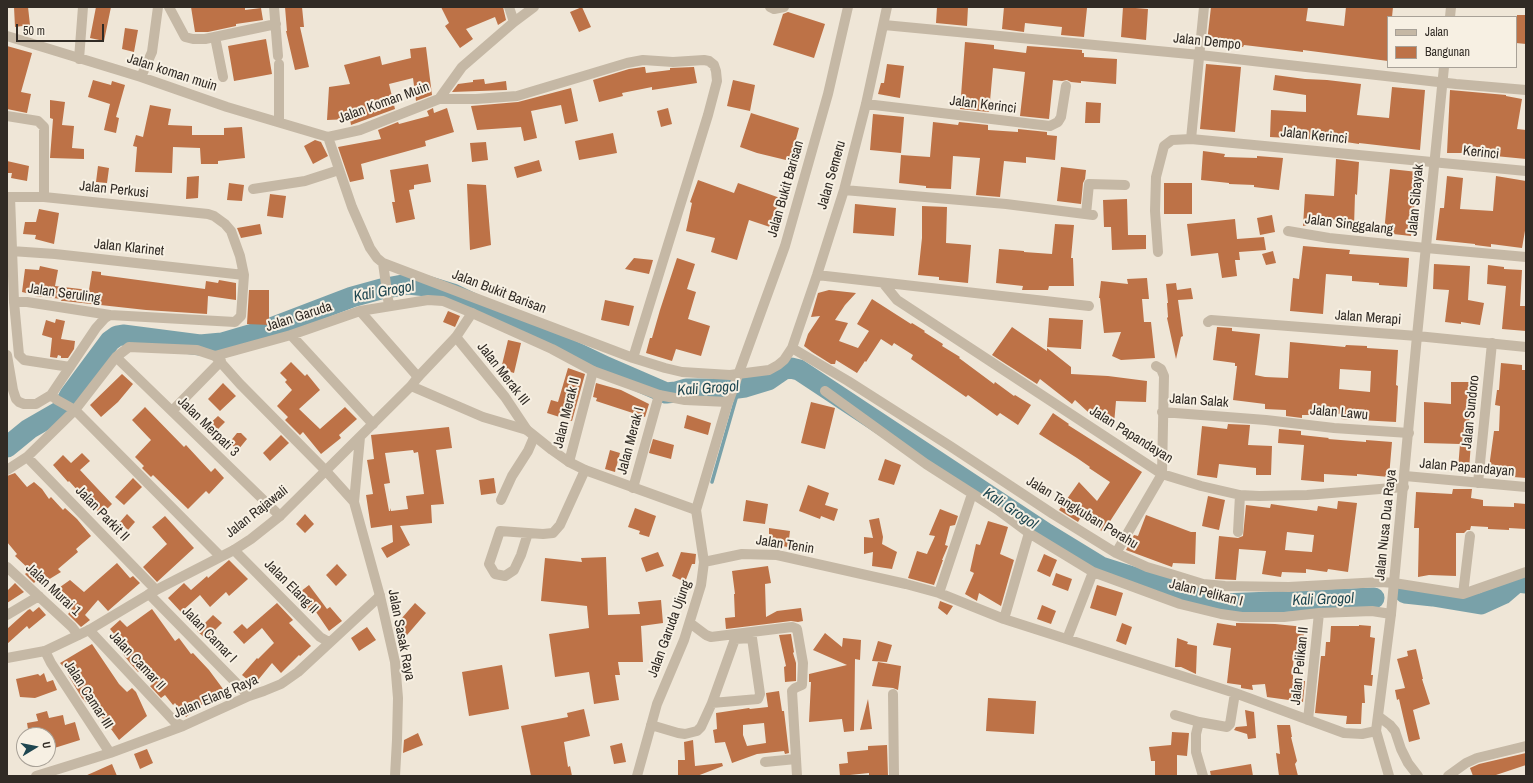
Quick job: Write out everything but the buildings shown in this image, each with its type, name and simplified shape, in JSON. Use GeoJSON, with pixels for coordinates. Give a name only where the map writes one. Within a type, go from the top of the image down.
{"type":"FeatureCollection","features":[{"type":"Feature","properties":{"kind":"street"},"geometry":{"type":"LineString","coordinates":[[79,58],[83,7]]}},
{"type":"Feature","properties":{"kind":"street"},"geometry":{"type":"LineString","coordinates":[[142,78],[152,52],[158,7]]}},
{"type":"Feature","properties":{"kind":"street"},"geometry":{"type":"LineString","coordinates":[[169,7],[185,37],[197,39],[215,37],[276,24]]}},
{"type":"Feature","properties":{"kind":"street"},"geometry":{"type":"LineString","coordinates":[[274,7],[279,60],[280,122]]}},
{"type":"Feature","properties":{"kind":"street"},"geometry":{"type":"LineString","coordinates":[[509,7],[514,22]]}},
{"type":"Feature","properties":{"kind":"street","name":"Jalan Koman Muin"},"geometry":{"type":"LineString","coordinates":[[328,137],[360,130],[439,99],[462,67],[514,22],[534,7]]}},
{"type":"Feature","properties":{"kind":"street"},"geometry":{"type":"LineString","coordinates":[[770,7],[774,9],[784,7]]}},
{"type":"Feature","properties":{"kind":"street","name":"Jalan Bukit Barisan"},"geometry":{"type":"LineString","coordinates":[[737,378],[785,246],[828,94],[848,7]]}},
{"type":"Feature","properties":{"kind":"street","name":"Jalan Semeru"},"geometry":{"type":"LineString","coordinates":[[792,348],[844,190],[866,104],[887,7]]}},
{"type":"Feature","properties":{"kind":"street"},"geometry":{"type":"LineString","coordinates":[[1191,139],[1204,7]]}},
{"type":"Feature","properties":{"kind":"street","name":"Jalan Dempo"},"geometry":{"type":"LineString","coordinates":[[884,25],[1200,55],[1456,84],[1526,90]]}},
{"type":"Feature","properties":{"kind":"street","name":"Jalan koman muin"},"geometry":{"type":"LineString","coordinates":[[7,36],[328,137]]}},
{"type":"Feature","properties":{"kind":"street"},"geometry":{"type":"LineString","coordinates":[[215,37],[223,77]]}},
{"type":"Feature","properties":{"kind":"street"},"geometry":{"type":"LineString","coordinates":[[439,99],[484,99],[517,96],[627,63],[643,60],[673,62],[704,60],[709,61],[714,65],[717,81],[710,108],[633,358]]}},
{"type":"Feature","properties":{"kind":"street","name":"Jalan Sibayak"},"geometry":{"type":"LineString","coordinates":[[1417,336],[1444,68]]}},
{"type":"Feature","properties":{"kind":"street","name":"Jalan Kerinci"},"geometry":{"type":"LineString","coordinates":[[866,104],[1050,126],[1058,122],[1061,117],[1066,86]]}},
{"type":"Feature","properties":{"kind":"street"},"geometry":{"type":"LineString","coordinates":[[7,116],[38,120],[44,127],[44,197]]}},
{"type":"Feature","properties":{"kind":"street","name":"Jalan Bukit Barisan"},"geometry":{"type":"LineString","coordinates":[[328,137],[352,207],[370,248],[377,258],[383,263],[633,358],[682,372],[737,378],[773,368],[784,360],[792,348]]}},
{"type":"Feature","properties":{"kind":"street","name":"Jalan Kerinci"},"geometry":{"type":"LineString","coordinates":[[1158,252],[1155,211],[1156,177],[1164,146],[1172,140],[1191,139],[1434,162]]}},
{"type":"Feature","properties":{"kind":"street","name":"Kerinci"},"geometry":{"type":"LineString","coordinates":[[1434,162],[1526,171]]}},
{"type":"Feature","properties":{"kind":"street"},"geometry":{"type":"LineString","coordinates":[[253,189],[305,182],[339,170]]}},
{"type":"Feature","properties":{"kind":"street"},"geometry":{"type":"LineString","coordinates":[[844,190],[1006,204],[1089,214],[1089,184],[1125,185]]}},
{"type":"Feature","properties":{"kind":"street","name":"Jalan Perkusi"},"geometry":{"type":"LineString","coordinates":[[70,367],[24,360],[21,358],[18,351],[8,197],[44,197],[208,214],[226,224],[231,231],[240,256],[244,275]]}},
{"type":"Feature","properties":{"kind":"street","name":"Jalan Singgalang"},"geometry":{"type":"LineString","coordinates":[[1288,231],[1329,238],[1526,257]]}},
{"type":"Feature","properties":{"kind":"street","name":"Jalan Klarinet"},"geometry":{"type":"LineString","coordinates":[[11,250],[244,275]]}},
{"type":"Feature","properties":{"kind":"street"},"geometry":{"type":"LineString","coordinates":[[383,263],[389,306]]}},
{"type":"Feature","properties":{"kind":"street","name":"Jalan Seruling"},"geometry":{"type":"LineString","coordinates":[[14,302],[27,302],[110,315],[235,322],[239,318],[241,312],[244,275]]}},
{"type":"Feature","properties":{"kind":"street"},"geometry":{"type":"LineString","coordinates":[[817,275],[884,284],[1089,306]]}},
{"type":"Feature","properties":{"kind":"street","name":"Jalan Papandayan"},"geometry":{"type":"LineString","coordinates":[[884,284],[897,300],[1162,474],[1201,486],[1240,495],[1259,496],[1307,495],[1404,482],[1478,483],[1526,487]]}},
{"type":"Feature","properties":{"kind":"street","name":"Jalan Garuda"},"geometry":{"type":"LineString","coordinates":[[218,358],[360,312],[389,306],[435,300],[452,304],[552,348],[593,371],[657,398],[729,401]]}},
{"type":"Feature","properties":{"kind":"street"},"geometry":{"type":"LineString","coordinates":[[360,312],[418,377]]}},
{"type":"Feature","properties":{"kind":"street","name":"Jalan Rajawali"},"geometry":{"type":"LineString","coordinates":[[7,658],[45,651],[89,630],[152,592],[234,550],[251,539],[280,516],[374,424],[456,337],[472,314]]}},
{"type":"Feature","properties":{"kind":"street"},"geometry":{"type":"LineString","coordinates":[[7,355],[12,390],[19,402],[29,405],[54,398],[70,367],[96,328],[105,318],[110,315]]}},
{"type":"Feature","properties":{"kind":"street","name":"Jalan Merapi"},"geometry":{"type":"LineString","coordinates":[[1208,322],[1211,320],[1417,336],[1526,347]]}},
{"type":"Feature","properties":{"kind":"street"},"geometry":{"type":"LineString","coordinates":[[291,335],[374,424]]}},
{"type":"Feature","properties":{"kind":"street","name":"Jalan Nusa Dua Raya"},"geometry":{"type":"LineString","coordinates":[[1389,776],[1376,731],[1391,614],[1417,336]]}},
{"type":"Feature","properties":{"kind":"street","name":"Jalan Merak III"},"geometry":{"type":"LineString","coordinates":[[456,337],[505,396],[527,430],[534,437],[569,462],[585,470],[696,510]]}},
{"type":"Feature","properties":{"kind":"street","name":"Jalan Sundoro"},"geometry":{"type":"LineString","coordinates":[[1478,483],[1492,343]]}},
{"type":"Feature","properties":{"kind":"street"},"geometry":{"type":"LineString","coordinates":[[7,470],[27,457],[72,409],[123,350],[132,347],[197,350],[218,358],[172,411]]}},
{"type":"Feature","properties":{"kind":"street","name":"Jalan Tangkuban Perahu"},"geometry":{"type":"LineString","coordinates":[[792,348],[848,381],[1053,514],[1116,553],[1147,567],[1210,585],[1253,588],[1289,588],[1381,582],[1463,594]]}},
{"type":"Feature","properties":{"kind":"street","name":"Jalan Merpati 3"},"geometry":{"type":"LineString","coordinates":[[116,357],[280,516]]}},
{"type":"Feature","properties":{"kind":"street","name":"Jalan Sasak Raya"},"geometry":{"type":"LineString","coordinates":[[218,358],[240,384],[326,471],[354,502]]}},
{"type":"Feature","properties":{"kind":"street"},"geometry":{"type":"LineString","coordinates":[[1156,366],[1162,369],[1164,376],[1162,412]]}},
{"type":"Feature","properties":{"kind":"street","name":"Jalan Merak II"},"geometry":{"type":"LineString","coordinates":[[569,462],[593,371]]}},
{"type":"Feature","properties":{"kind":"street","name":"Jalan Garuda Ujung"},"geometry":{"type":"LineString","coordinates":[[637,776],[657,704],[690,623],[701,585],[704,562],[696,510],[737,378]]}},
{"type":"Feature","properties":{"kind":"street"},"geometry":{"type":"LineString","coordinates":[[411,386],[483,417],[527,430]]}},
{"type":"Feature","properties":{"kind":"street","name":"Jalan Pelikan I"},"geometry":{"type":"LineString","coordinates":[[825,391],[926,464],[1030,533],[1093,572],[1180,604],[1221,614],[1242,617],[1262,618],[1319,613],[1372,611],[1391,614]]}},
{"type":"Feature","properties":{"kind":"street"},"geometry":{"type":"LineString","coordinates":[[54,398],[72,409],[220,556]]}},
{"type":"Feature","properties":{"kind":"street","name":"Jalan Merak I"},"geometry":{"type":"LineString","coordinates":[[633,488],[657,398]]}},
{"type":"Feature","properties":{"kind":"street","name":"Jalan Salak"},"geometry":{"type":"LineString","coordinates":[[1162,474],[1162,412],[1266,420]]}},
{"type":"Feature","properties":{"kind":"street","name":"Jalan Lawu"},"geometry":{"type":"LineString","coordinates":[[1266,420],[1334,428],[1409,433]]}},
{"type":"Feature","properties":{"kind":"street","name":"Jalan Sasak Raya"},"geometry":{"type":"LineString","coordinates":[[360,437],[354,502],[380,596],[395,662],[398,740],[395,776]]}},
{"type":"Feature","properties":{"kind":"street"},"geometry":{"type":"LineString","coordinates":[[501,500],[512,476],[528,451],[534,437]]}},
{"type":"Feature","properties":{"kind":"street","name":"Jalan Parkit II"},"geometry":{"type":"LineString","coordinates":[[27,457],[152,592]]}},
{"type":"Feature","properties":{"kind":"street"},"geometry":{"type":"LineString","coordinates":[[528,533],[521,556],[514,570],[505,576],[495,574],[490,564],[500,532],[528,533],[549,534],[556,530],[585,470]]}},
{"type":"Feature","properties":{"kind":"street"},"geometry":{"type":"LineString","coordinates":[[1116,553],[1162,474]]}},
{"type":"Feature","properties":{"kind":"street"},"geometry":{"type":"LineString","coordinates":[[939,593],[972,494]]}},
{"type":"Feature","properties":{"kind":"street"},"geometry":{"type":"LineString","coordinates":[[1238,532],[1240,495]]}},
{"type":"Feature","properties":{"kind":"street"},"geometry":{"type":"LineString","coordinates":[[1004,618],[1030,533]]}},
{"type":"Feature","properties":{"kind":"street"},"geometry":{"type":"LineString","coordinates":[[1470,536],[1463,594],[1526,572]]}},
{"type":"Feature","properties":{"kind":"street","name":"Jalan Elang II"},"geometry":{"type":"LineString","coordinates":[[234,550],[320,637],[329,642]]}},
{"type":"Feature","properties":{"kind":"street","name":"Jalan Tenin"},"geometry":{"type":"LineString","coordinates":[[704,562],[742,554],[777,555],[906,584],[939,593],[1004,618],[1235,693],[1344,732],[1362,734],[1376,731]]}},
{"type":"Feature","properties":{"kind":"street","name":"Jalan Murai 1"},"geometry":{"type":"LineString","coordinates":[[7,567],[78,635]]}},
{"type":"Feature","properties":{"kind":"street"},"geometry":{"type":"LineString","coordinates":[[1068,639],[1093,572]]}},
{"type":"Feature","properties":{"kind":"street","name":"Jalan Camar I"},"geometry":{"type":"LineString","coordinates":[[152,592],[249,696]]}},
{"type":"Feature","properties":{"kind":"street"},"geometry":{"type":"LineString","coordinates":[[7,615],[39,596]]}},
{"type":"Feature","properties":{"kind":"street","name":"Jalan Elang Raya"},"geometry":{"type":"LineString","coordinates":[[36,776],[110,753],[183,726],[249,696],[281,684],[298,672],[380,596]]}},
{"type":"Feature","properties":{"kind":"street","name":"Jalan Pelikan II"},"geometry":{"type":"LineString","coordinates":[[1308,720],[1319,613]]}},
{"type":"Feature","properties":{"kind":"street"},"geometry":{"type":"LineString","coordinates":[[690,623],[711,637],[792,627],[798,631],[803,663],[802,686],[794,688],[792,691],[798,776]]}},
{"type":"Feature","properties":{"kind":"street","name":"Jalan Camar II"},"geometry":{"type":"LineString","coordinates":[[89,630],[175,722],[183,726]]}},
{"type":"Feature","properties":{"kind":"street"},"geometry":{"type":"LineString","coordinates":[[651,725],[678,733],[692,733],[700,727],[712,703],[735,639],[752,638],[760,694],[758,700],[712,703]]}},
{"type":"Feature","properties":{"kind":"street","name":"Jalan Camar III"},"geometry":{"type":"LineString","coordinates":[[45,651],[50,663],[110,753]]}},
{"type":"Feature","properties":{"kind":"street"},"geometry":{"type":"LineString","coordinates":[[1175,715],[1223,727],[1228,726],[1235,693]]}},
{"type":"Feature","properties":{"kind":"street"},"geometry":{"type":"LineString","coordinates":[[893,694],[894,776]]}},
{"type":"Feature","properties":{"kind":"street"},"geometry":{"type":"LineString","coordinates":[[1378,716],[1395,731],[1401,749],[1408,763],[1418,776]]}},
{"type":"Feature","properties":{"kind":"street"},"geometry":{"type":"LineString","coordinates":[[1199,722],[1196,734],[1196,752],[1203,776]]}},
{"type":"Feature","properties":{"kind":"street"},"geometry":{"type":"LineString","coordinates":[[1448,776],[1466,763],[1478,758],[1526,746]]}},
{"type":"Feature","properties":{"kind":"street"},"geometry":{"type":"LineString","coordinates":[[765,762],[796,759]]}},
{"type":"Feature","properties":{"kind":"waterway","name":"Kali Grogol"},"geometry":{"type":"LineString","coordinates":[[7,447],[29,429],[62,410],[70,395],[110,341],[117,336],[123,335],[200,345],[222,343],[263,331],[352,297],[381,289],[408,284],[427,286],[453,294],[606,367],[666,393],[686,389],[730,389],[745,387],[768,380],[784,369],[791,368],[799,370],[1047,534],[1101,567],[1221,604],[1374,598]]}},
{"type":"Feature","properties":{"kind":"waterway"},"geometry":{"type":"LineString","coordinates":[[712,482],[739,388]]}},
{"type":"Feature","properties":{"kind":"waterway","name":"Kali Grogol"},"geometry":{"type":"LineString","coordinates":[[1405,593],[1481,604],[1503,594],[1517,582],[1526,583]]}}]}
